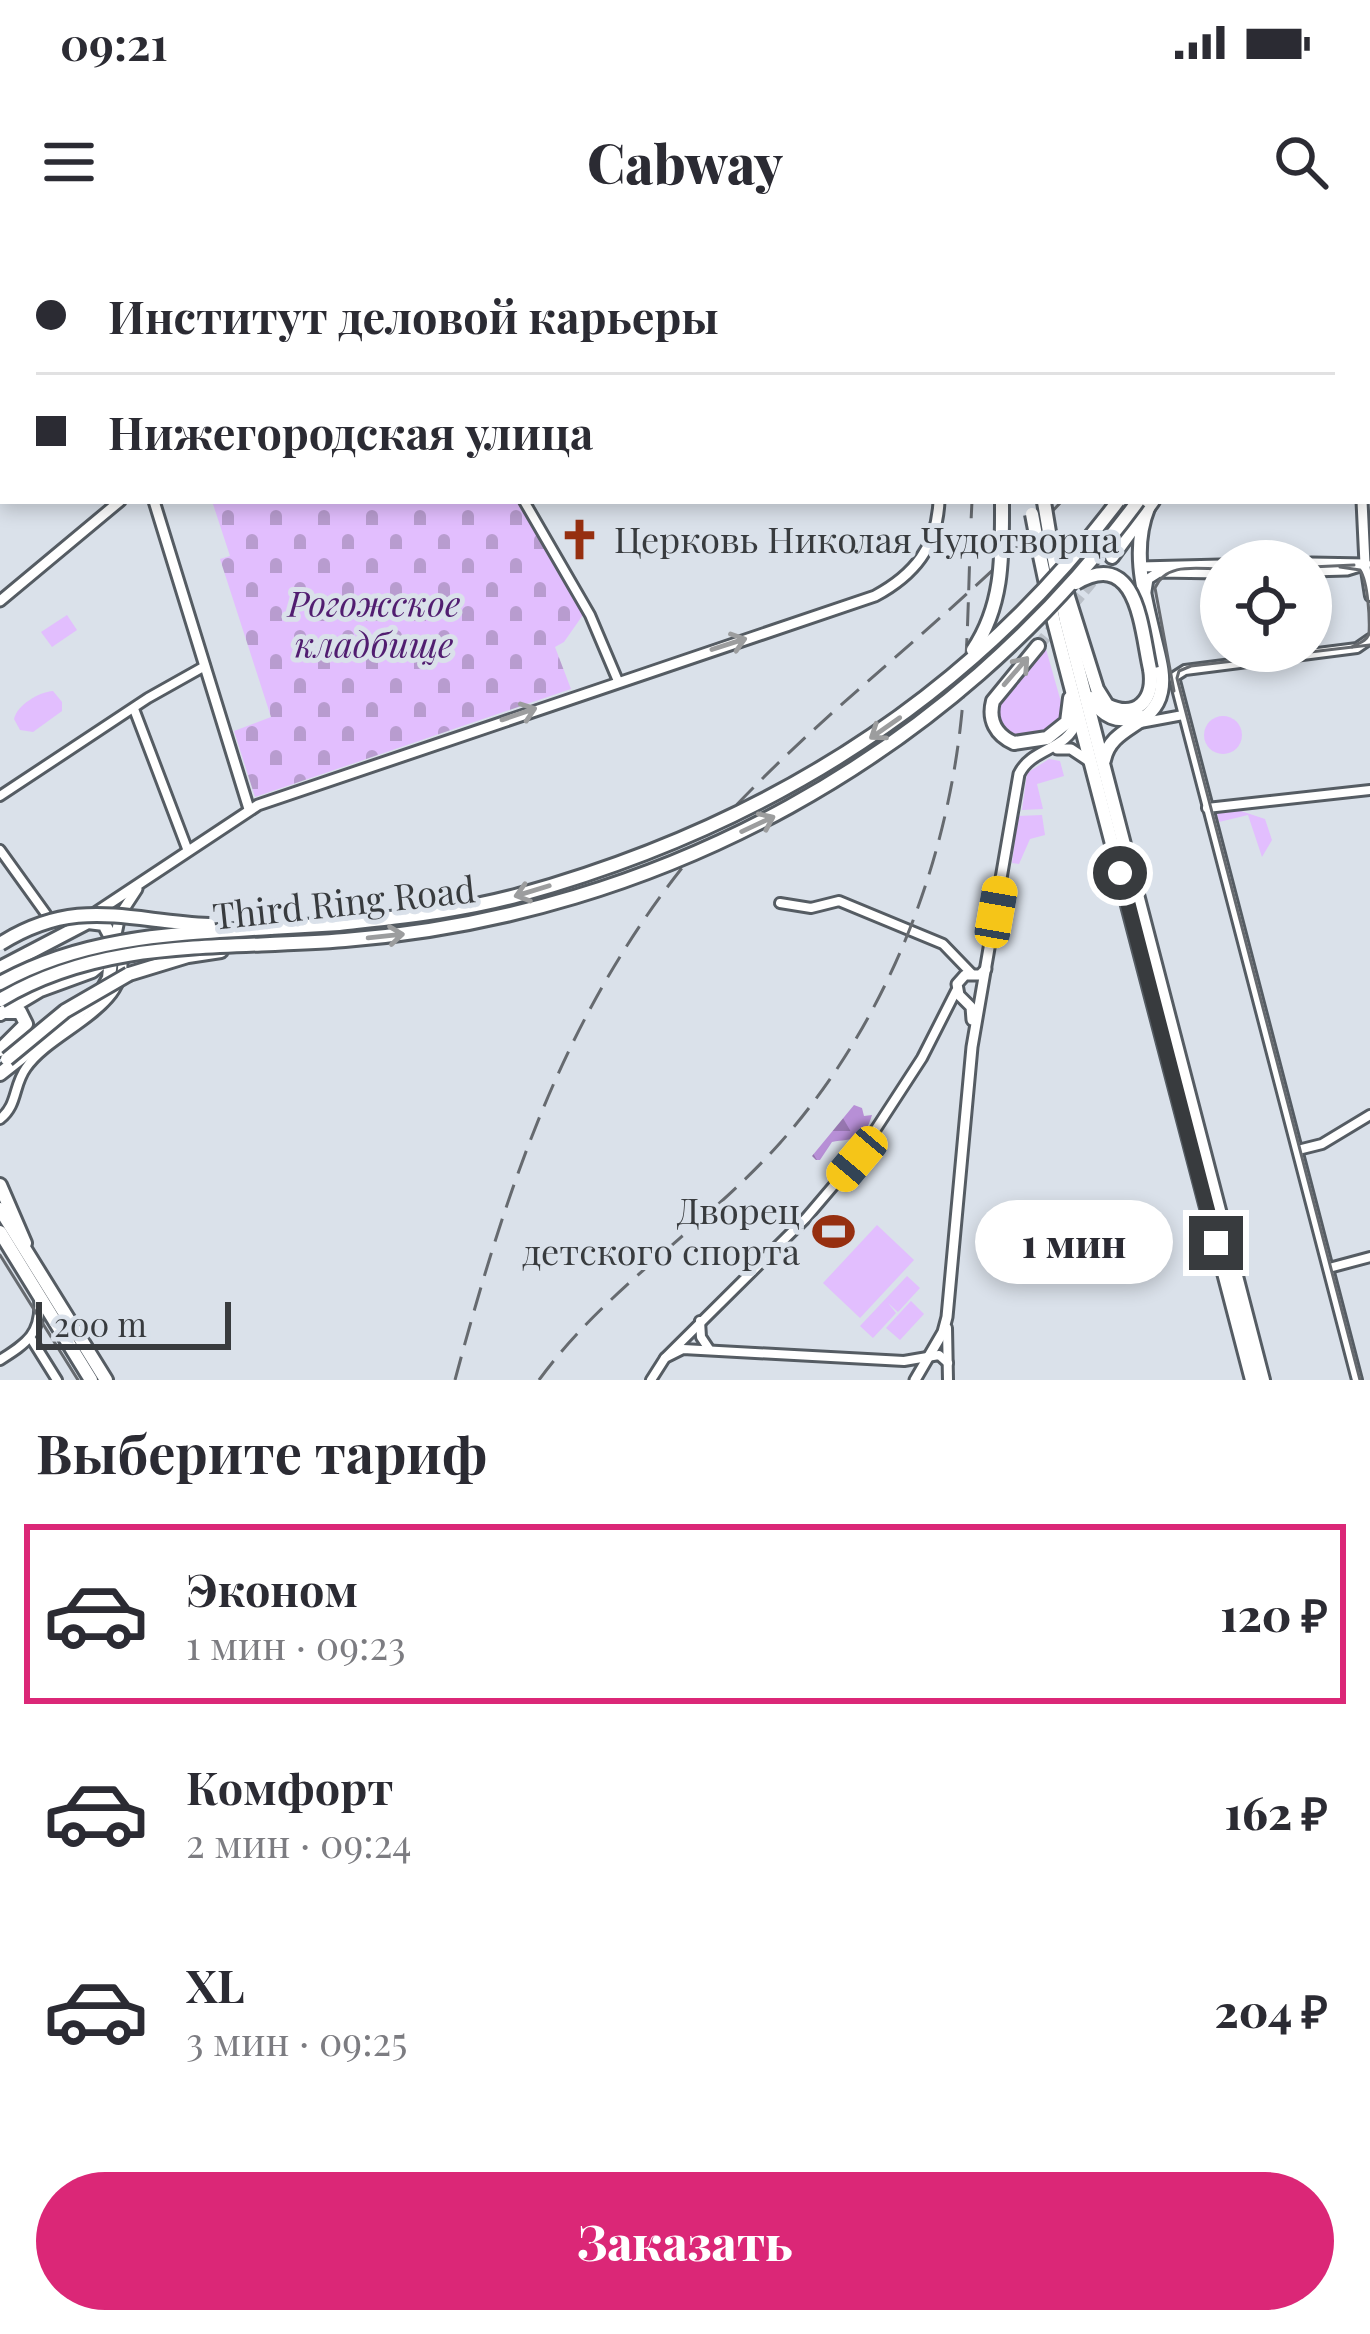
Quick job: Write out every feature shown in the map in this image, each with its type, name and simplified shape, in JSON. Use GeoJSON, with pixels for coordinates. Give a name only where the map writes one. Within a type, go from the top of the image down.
{"type":"FeatureCollection","features":[{"type":"Feature","properties":{"kind":"main road"},"geometry":{"type":"LineString","coordinates":[[941,685],[968,657],[992,615],[1002,564],[1002,504]]}},
{"type":"Feature","properties":{"kind":"main road"},"geometry":{"type":"LineString","coordinates":[[1044,504],[1077,704],[1263,1380]]}},
{"type":"Feature","properties":{"kind":"main road","name":"Third Ring Road"},"geometry":{"type":"LineString","coordinates":[[0,983],[65,954],[123,939],[431,913],[516,896],[676,844],[765,802],[842,758],[941,685],[1028,605],[1115,504]]}},
{"type":"Feature","properties":{"kind":"main road"},"geometry":{"type":"LineString","coordinates":[[1112,557],[1148,504]]}},
{"type":"Feature","properties":{"kind":"main road","name":"Third Ring Road"},"geometry":{"type":"LineString","coordinates":[[1,1009],[44,977],[94,959],[150,950],[434,930],[518,914],[676,862],[770,819],[907,735],[999,658],[1148,504]]}},
{"type":"Feature","properties":{"kind":"main road"},"geometry":{"type":"LineString","coordinates":[[1098,768],[1110,741],[1138,723],[1161,692],[1161,668],[1140,567],[1139,542],[1149,504]]}},
{"type":"Feature","properties":{"kind":"main road"},"geometry":{"type":"LineString","coordinates":[[1031,508],[1252,1380]]}},
{"type":"Feature","properties":{"kind":"main road"},"geometry":{"type":"LineString","coordinates":[[1050,538],[1102,698],[1114,709],[1134,710],[1151,692],[1150,669],[1136,602],[1128,586],[1098,574],[1065,591]]}},
{"type":"Feature","properties":{"kind":"main road"},"geometry":{"type":"LineString","coordinates":[[1038,646],[993,701],[992,720],[1000,736],[1029,743],[1063,728],[1070,709],[1073,670]]}},
{"type":"Feature","properties":{"kind":"main road"},"geometry":{"type":"LineString","coordinates":[[1073,670],[1106,715],[1126,720],[1155,706]]}},
{"type":"Feature","properties":{"kind":"main road"},"geometry":{"type":"LineString","coordinates":[[0,944],[65,914],[270,928]]}},
{"type":"Feature","properties":{"kind":"main road"},"geometry":{"type":"LineString","coordinates":[[0,968],[76,928],[100,922],[108,927],[113,946],[109,978],[100,995],[0,1074]]}},
{"type":"Feature","properties":{"kind":"main road"},"geometry":{"type":"LineString","coordinates":[[2,1057],[65,1011],[129,974],[188,956],[270,944]]}},
{"type":"Feature","properties":{"kind":"main road"},"geometry":{"type":"LineString","coordinates":[[1,1009],[100,967],[113,946]]}},
{"type":"Feature","properties":{"kind":"main road"},"geometry":{"type":"LineString","coordinates":[[1,1009],[20,1012],[26,1024],[2,1057]]}},
{"type":"Feature","properties":{"kind":"main road"},"geometry":{"type":"LineString","coordinates":[[0,1185],[18,1219],[20,1254]]}},
{"type":"Feature","properties":{"kind":"main road"},"geometry":{"type":"LineString","coordinates":[[0,1209],[39,1297],[91,1380]]}},
{"type":"Feature","properties":{"kind":"main road"},"geometry":{"type":"LineString","coordinates":[[0,1235],[20,1254],[106,1380]]}},
{"type":"Feature","properties":{"kind":"street"},"geometry":{"type":"LineString","coordinates":[[0,601],[116,504]]}},
{"type":"Feature","properties":{"kind":"street"},"geometry":{"type":"LineString","coordinates":[[155,504],[249,809]]}},
{"type":"Feature","properties":{"kind":"street"},"geometry":{"type":"LineString","coordinates":[[526,504],[590,615],[618,681]]}},
{"type":"Feature","properties":{"kind":"street"},"geometry":{"type":"LineString","coordinates":[[76,928],[249,809],[850,605],[901,582],[931,544],[938,504]]}},
{"type":"Feature","properties":{"kind":"street"},"geometry":{"type":"LineString","coordinates":[[1362,504],[1370,596]]}},
{"type":"Feature","properties":{"kind":"street"},"geometry":{"type":"LineString","coordinates":[[1332,566],[1368,564]]}},
{"type":"Feature","properties":{"kind":"street"},"geometry":{"type":"LineString","coordinates":[[1140,567],[1200,568]]}},
{"type":"Feature","properties":{"kind":"street"},"geometry":{"type":"LineString","coordinates":[[1146,602],[1148,579],[1154,573],[1200,570]]}},
{"type":"Feature","properties":{"kind":"street"},"geometry":{"type":"LineString","coordinates":[[1357,1380],[1174,677],[1184,670],[1357,648],[1370,639]]}},
{"type":"Feature","properties":{"kind":"street"},"geometry":{"type":"LineString","coordinates":[[0,796],[205,666]]}},
{"type":"Feature","properties":{"kind":"street"},"geometry":{"type":"LineString","coordinates":[[948,1380],[946,1317],[980,980],[1019,774],[1029,760],[1074,732],[1077,704]]}},
{"type":"Feature","properties":{"kind":"street"},"geometry":{"type":"LineString","coordinates":[[134,709],[188,851]]}},
{"type":"Feature","properties":{"kind":"street"},"geometry":{"type":"LineString","coordinates":[[1138,723],[1183,715]]}},
{"type":"Feature","properties":{"kind":"street"},"geometry":{"type":"LineString","coordinates":[[1051,750],[1079,752],[1098,768]]}},
{"type":"Feature","properties":{"kind":"street"},"geometry":{"type":"LineString","coordinates":[[1208,808],[1370,790]]}},
{"type":"Feature","properties":{"kind":"street"},"geometry":{"type":"LineString","coordinates":[[0,850],[46,914]]}},
{"type":"Feature","properties":{"kind":"street"},"geometry":{"type":"LineString","coordinates":[[0,1119],[13,1106],[19,1081],[40,1052],[116,990],[124,960],[113,946],[126,902],[145,881]]}},
{"type":"Feature","properties":{"kind":"street"},"geometry":{"type":"LineString","coordinates":[[780,903],[811,908],[839,902],[943,944],[980,980]]}},
{"type":"Feature","properties":{"kind":"street"},"geometry":{"type":"LineString","coordinates":[[957,960],[958,984],[974,1036]]}},
{"type":"Feature","properties":{"kind":"street"},"geometry":{"type":"LineString","coordinates":[[958,984],[980,980]]}},
{"type":"Feature","properties":{"kind":"street"},"geometry":{"type":"LineString","coordinates":[[651,1380],[665,1358],[814,1209],[857,1159],[894,1106],[945,1016],[980,980]]}},
{"type":"Feature","properties":{"kind":"street"},"geometry":{"type":"LineString","coordinates":[[945,1016],[962,1007],[972,1023]]}},
{"type":"Feature","properties":{"kind":"street"},"geometry":{"type":"LineString","coordinates":[[1298,1150],[1335,1138],[1370,1115]]}},
{"type":"Feature","properties":{"kind":"street"},"geometry":{"type":"LineString","coordinates":[[1329,1268],[1370,1257]]}},
{"type":"Feature","properties":{"kind":"street"},"geometry":{"type":"LineString","coordinates":[[0,1360],[32,1340],[39,1323],[39,1297]]}},
{"type":"Feature","properties":{"kind":"street"},"geometry":{"type":"LineString","coordinates":[[904,1361],[916,1378],[946,1317]]}},
{"type":"Feature","properties":{"kind":"street"},"geometry":{"type":"LineString","coordinates":[[700,1321],[703,1343],[710,1350]]}},
{"type":"Feature","properties":{"kind":"street"},"geometry":{"type":"LineString","coordinates":[[32,1340],[57,1380]]}},
{"type":"Feature","properties":{"kind":"street"},"geometry":{"type":"LineString","coordinates":[[665,1358],[683,1349],[904,1361],[939,1355],[948,1363]]}},
{"type":"Feature","properties":{"kind":"green space","name":"Рогожское кладбище"},"geometry":{"type":"Polygon","coordinates":[[[213,504],[522,504],[585,612],[555,647],[571,689],[255,797],[234,731],[271,717],[220,559],[230,556],[213,504]]]}},
{"type":"Feature","properties":{"kind":"green space"},"geometry":{"type":"Polygon","coordinates":[[[67,615],[77,630],[52,647],[41,632],[67,615]]]}},
{"type":"Feature","properties":{"kind":"green space"},"geometry":{"type":"Polygon","coordinates":[[[1046,649],[1061,717],[1045,732],[1013,737],[997,721],[997,705],[1046,649]]]}},
{"type":"Feature","properties":{"kind":"green space"},"geometry":{"type":"Polygon","coordinates":[[[53,691],[62,702],[62,711],[33,732],[20,730],[14,719],[19,709],[53,691]]]}},
{"type":"Feature","properties":{"kind":"green space"},"geometry":{"type":"Polygon","coordinates":[[[1223,716],[1237,721],[1242,735],[1237,749],[1223,754],[1209,749],[1204,735],[1209,721],[1223,716]]]}},
{"type":"Feature","properties":{"kind":"green space"},"geometry":{"type":"Polygon","coordinates":[[[1049,759],[1060,761],[1064,776],[1037,784],[1043,809],[1022,810],[1027,773],[1049,759]]]}},
{"type":"Feature","properties":{"kind":"green space"},"geometry":{"type":"Polygon","coordinates":[[[1229,807],[1265,819],[1272,840],[1262,857],[1248,815],[1219,822],[1217,813],[1229,807]]]}},
{"type":"Feature","properties":{"kind":"green space"},"geometry":{"type":"Polygon","coordinates":[[[1042,815],[1045,835],[1030,839],[1019,864],[1012,863],[1018,816],[1042,815]]]}},
{"type":"Feature","properties":{"kind":"green space"},"geometry":{"type":"Polygon","coordinates":[[[854,1105],[862,1108],[864,1116],[872,1115],[865,1130],[857,1138],[832,1142],[816,1160],[812,1156],[854,1105]]]}},
{"type":"Feature","properties":{"kind":"green space"},"geometry":{"type":"Polygon","coordinates":[[[877,1225],[914,1260],[860,1318],[823,1283],[877,1225]]]}},
{"type":"Feature","properties":{"kind":"green space"},"geometry":{"type":"Polygon","coordinates":[[[907,1276],[920,1288],[898,1312],[888,1303],[896,1313],[873,1338],[860,1326],[907,1276]]]}},
{"type":"Feature","properties":{"kind":"green space"},"geometry":{"type":"Polygon","coordinates":[[[911,1301],[924,1314],[900,1340],[886,1328],[911,1301]]]}},
{"type":"Feature","properties":{"kind":"tunnel"},"geometry":{"type":"LineString","coordinates":[[1038,646],[1112,557]]}},
{"type":"Feature","properties":{"kind":"tram line"},"geometry":{"type":"LineString","coordinates":[[1332,566],[1354,565]]}},
{"type":"Feature","properties":{"kind":"tram line"},"geometry":{"type":"LineString","coordinates":[[1340,567],[1360,570],[1367,592],[1369,634],[1352,647]]}},
{"type":"Feature","properties":{"kind":"tram line"},"geometry":{"type":"LineString","coordinates":[[1174,691],[1155,588],[1167,574],[1200,568]]}},
{"type":"Feature","properties":{"kind":"tram line"},"geometry":{"type":"LineString","coordinates":[[1360,1380],[1177,678],[1179,671],[1191,666],[1370,645]]}},
{"type":"Feature","properties":{"kind":"tram line"},"geometry":{"type":"LineString","coordinates":[[0,1255],[78,1380]]}},
{"type":"Feature","properties":{"kind":"railway"},"geometry":{"type":"LineString","coordinates":[[539,1380],[594,1316],[780,1143],[816,1099],[877,1002],[922,897],[951,786],[965,673],[972,504]]}},
{"type":"Feature","properties":{"kind":"railway"},"geometry":{"type":"LineString","coordinates":[[455,1380],[532,1137],[601,989],[645,919],[696,851],[755,786],[1059,504]]}},
{"type":"Feature","properties":{"kind":"place","name":"Церковь Николая Чудотворца"},"geometry":{"type":"Point","coordinates":[580,540]}},
{"type":"Feature","properties":{"kind":"place","name":"Дворец детского спорта"},"geometry":{"type":"Point","coordinates":[834,1232]}},
{"type":"Feature","properties":{"kind":"route"},"geometry":{"type":"LineString","coordinates":[[1120,873],[1216,1243]]}}]}
